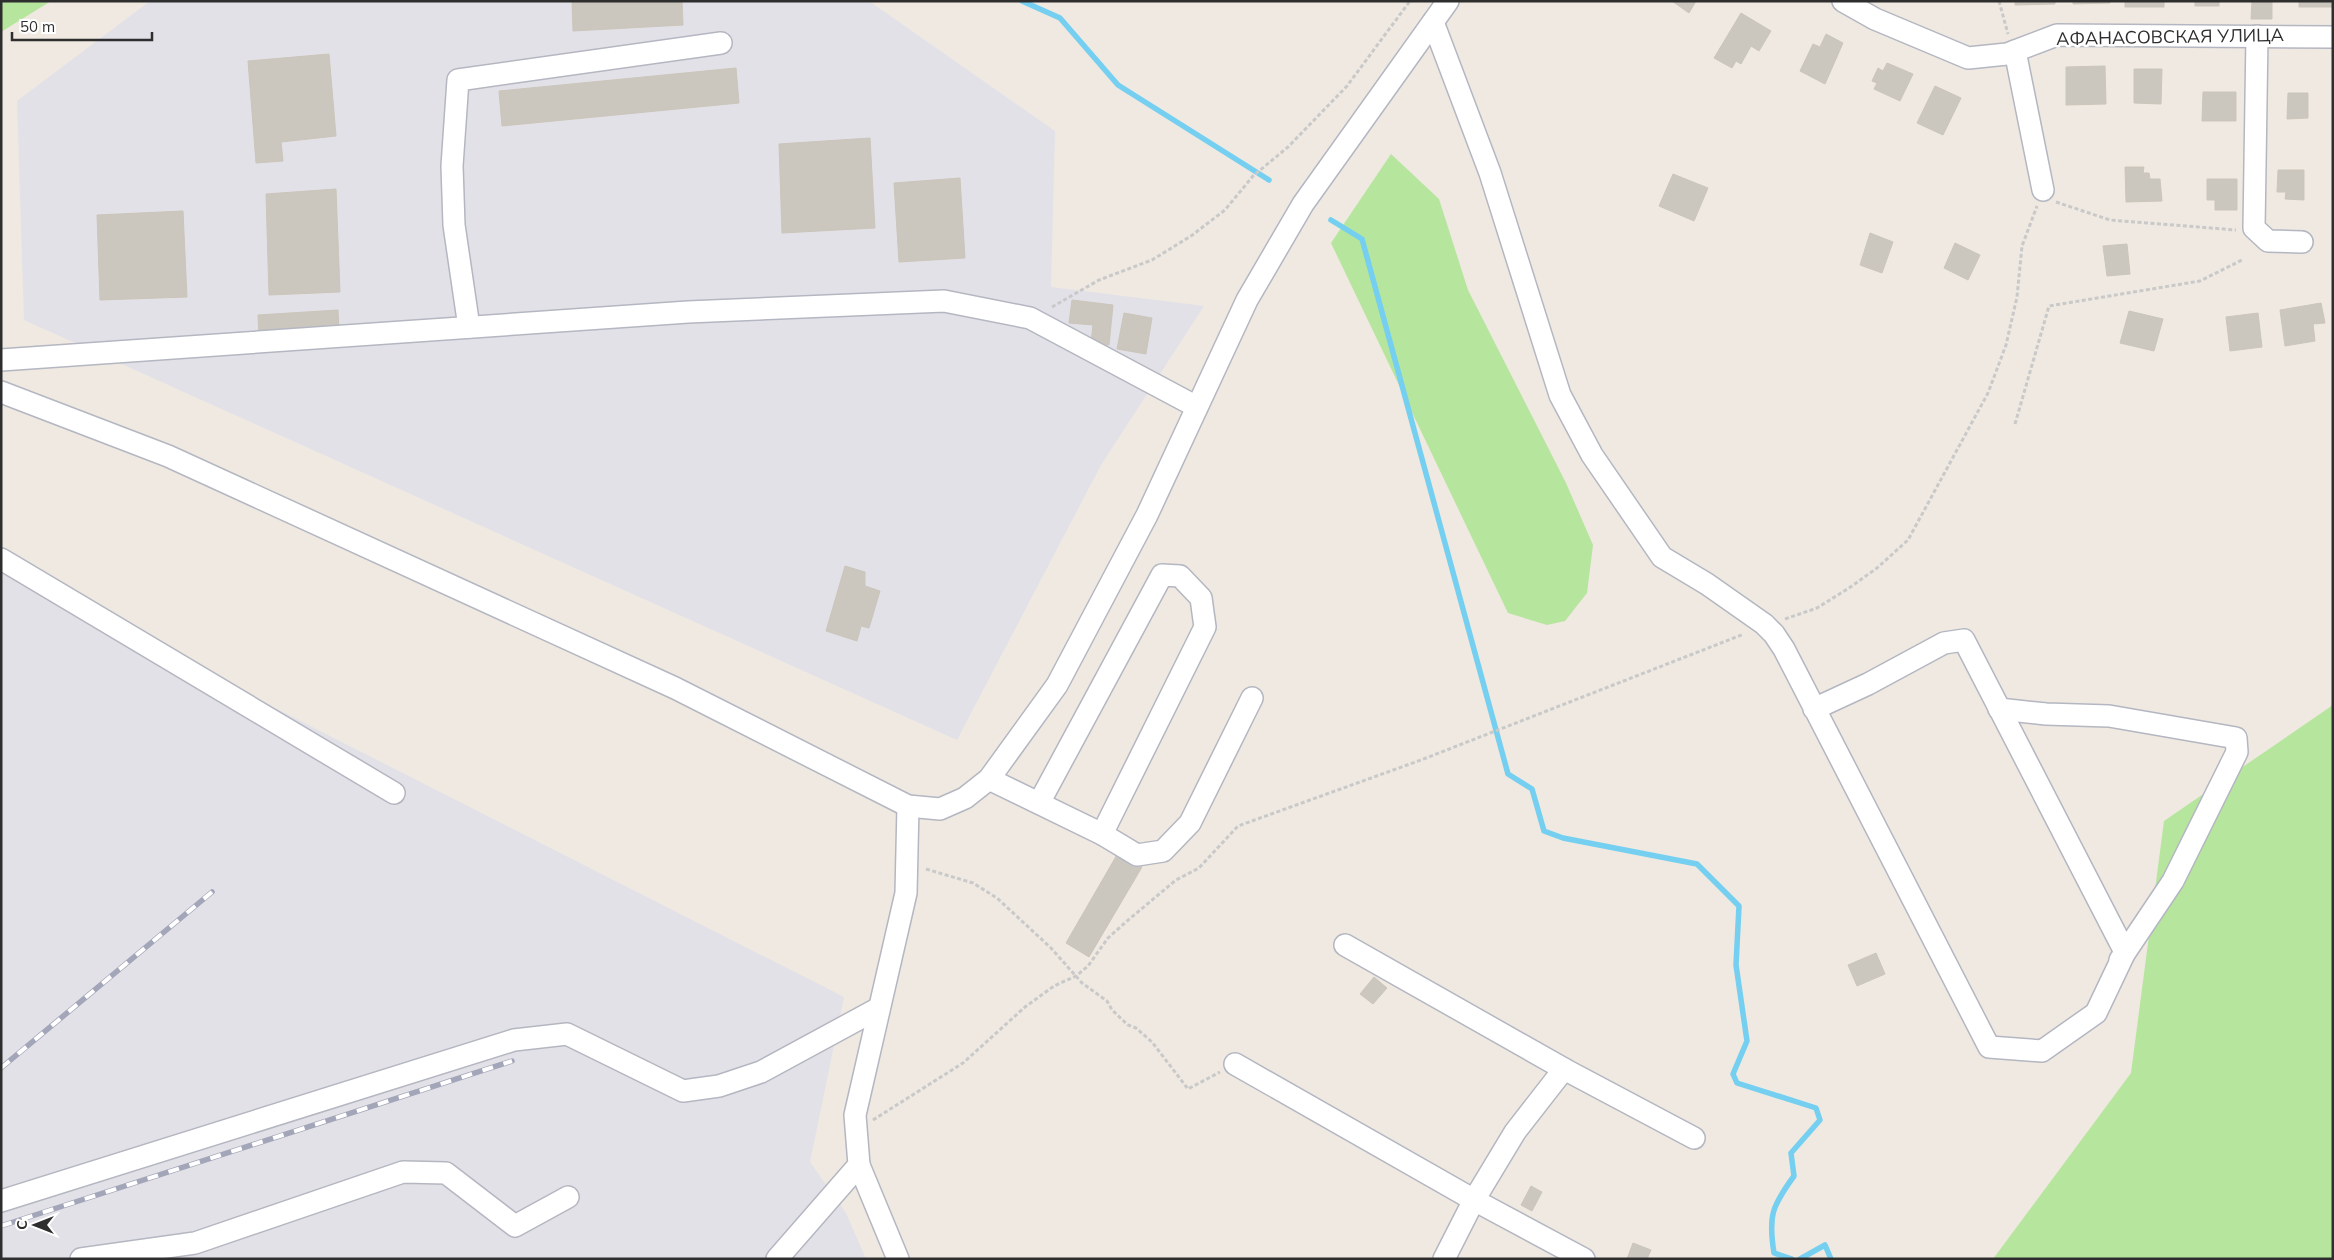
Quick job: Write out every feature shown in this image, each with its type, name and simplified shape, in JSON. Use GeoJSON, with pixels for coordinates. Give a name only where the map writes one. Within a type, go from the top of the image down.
{"type":"FeatureCollection","features":[{"type":"Feature","properties":{"kind":"street"},"geometry":{"type":"LineString","coordinates":[[1,392],[168,456],[675,688],[908,806],[940,809],[965,798],[989,779],[1057,685],[1147,515],[1247,300],[1303,204],[1448,1]]}},
{"type":"Feature","properties":{"kind":"street","name":"АФАНАСОВСКАЯ УЛИЦА"},"geometry":{"type":"LineString","coordinates":[[1843,1],[1875,19],[1968,58],[1984,58],[2015,51],[2057,35],[2333,37]]}},
{"type":"Feature","properties":{"kind":"street"},"geometry":{"type":"LineString","coordinates":[[1433,22],[1490,173],[1560,395],[1592,455],[1662,557],[1707,584],[1766,626],[1784,648],[1814,710],[1989,1047],[2042,1051],[2096,1013],[2125,952],[1964,640],[1944,643],[1868,684],[1814,710]]}},
{"type":"Feature","properties":{"kind":"street"},"geometry":{"type":"LineString","coordinates":[[2257,36],[2254,228],[2268,241],[2302,242]]}},
{"type":"Feature","properties":{"kind":"street"},"geometry":{"type":"LineString","coordinates":[[470,327],[454,225],[452,166],[458,80],[722,43]]}},
{"type":"Feature","properties":{"kind":"street"},"geometry":{"type":"LineString","coordinates":[[2015,51],[2043,190]]}},
{"type":"Feature","properties":{"kind":"street"},"geometry":{"type":"LineString","coordinates":[[1,360],[688,312],[944,300],[1030,318],[1196,407]]}},
{"type":"Feature","properties":{"kind":"street"},"geometry":{"type":"LineString","coordinates":[[1,559],[394,793]]}},
{"type":"Feature","properties":{"kind":"street"},"geometry":{"type":"LineString","coordinates":[[1039,804],[1162,575],[1180,576],[1201,598],[1205,627],[1102,834]]}},
{"type":"Feature","properties":{"kind":"street"},"geometry":{"type":"LineString","coordinates":[[989,779],[1102,834],[1137,855],[1163,851],[1190,823],[1252,698]]}},
{"type":"Feature","properties":{"kind":"street"},"geometry":{"type":"LineString","coordinates":[[1999,710],[2109,716],[2236,738],[2237,752],[2173,881],[2120,960]]}},
{"type":"Feature","properties":{"kind":"street"},"geometry":{"type":"LineString","coordinates":[[898,1259],[859,1165],[855,1115],[906,893],[908,806]]}},
{"type":"Feature","properties":{"kind":"street"},"geometry":{"type":"LineString","coordinates":[[1345,944],[1564,1069],[1694,1138]]}},
{"type":"Feature","properties":{"kind":"street"},"geometry":{"type":"LineString","coordinates":[[1,1200],[514,1040],[567,1034],[683,1091],[719,1086],[761,1072],[879,1008]]}},
{"type":"Feature","properties":{"kind":"street"},"geometry":{"type":"LineString","coordinates":[[1235,1064],[1474,1200],[1584,1259]]}},
{"type":"Feature","properties":{"kind":"street"},"geometry":{"type":"LineString","coordinates":[[1444,1259],[1474,1200],[1515,1132],[1564,1069]]}},
{"type":"Feature","properties":{"kind":"street"},"geometry":{"type":"LineString","coordinates":[[777,1259],[859,1165]]}},
{"type":"Feature","properties":{"kind":"street"},"geometry":{"type":"LineString","coordinates":[[81,1259],[195,1243],[403,1172],[446,1173],[515,1226],[568,1197]]}},
{"type":"Feature","properties":{"kind":"path"},"geometry":{"type":"LineString","coordinates":[[1030,318],[1099,280],[1152,260],[1191,236],[1225,210],[1253,176],[1288,147],[1347,86],[1410,1]]}},
{"type":"Feature","properties":{"kind":"path"},"geometry":{"type":"LineString","coordinates":[[1999,1],[2004,25],[2015,51]]}},
{"type":"Feature","properties":{"kind":"path"},"geometry":{"type":"LineString","coordinates":[[856,1131],[963,1063],[1025,1007],[1054,986],[1076,976],[1088,966],[1108,938],[1127,920],[1176,880],[1199,868],[1238,826],[1421,760],[1817,608],[1877,568],[1908,540],[1991,385],[2006,345],[2017,297],[2022,246],[2043,190],[2053,201],[2110,220],[2198,225],[2228,231],[2254,228]]}},
{"type":"Feature","properties":{"kind":"path"},"geometry":{"type":"LineString","coordinates":[[2015,424],[2048,306],[2200,281],[2242,260]]}},
{"type":"Feature","properties":{"kind":"path"},"geometry":{"type":"LineString","coordinates":[[907,862],[973,883],[997,898],[1051,948],[1076,976],[1107,1001],[1112,1010],[1128,1025],[1136,1028],[1152,1042],[1188,1089],[1235,1064]]}},
{"type":"Feature","properties":{"kind":"shaded area"},"geometry":{"type":"Polygon","coordinates":[[[150,1],[869,1],[1055,131],[1051,287],[1204,306],[1101,465],[957,740],[24,320],[17,101],[150,1]]]}},
{"type":"Feature","properties":{"kind":"shaded area"},"geometry":{"type":"Polygon","coordinates":[[[1,569],[844,997],[810,1162],[846,1213],[866,1259],[1,1259],[1,569]]]}},
{"type":"Feature","properties":{"kind":"green space"},"geometry":{"type":"Polygon","coordinates":[[[1,1],[51,1],[1,32],[1,1]]]}},
{"type":"Feature","properties":{"kind":"green space"},"geometry":{"type":"Polygon","coordinates":[[[1391,154],[1439,199],[1468,290],[1566,483],[1593,545],[1587,593],[1565,621],[1547,625],[1508,613],[1331,243],[1391,154]]]}},
{"type":"Feature","properties":{"kind":"green space"},"geometry":{"type":"Polygon","coordinates":[[[2333,705],[2333,1259],[1993,1259],[2131,1073],[2164,821],[2333,705]]]}},
{"type":"Feature","properties":{"kind":"building"},"geometry":{"type":"Polygon","coordinates":[[[572,1],[682,1],[683,25],[573,31],[572,1]]]}},
{"type":"Feature","properties":{"kind":"building"},"geometry":{"type":"Polygon","coordinates":[[[1672,1],[1696,1],[1689,13],[1672,1]]]}},
{"type":"Feature","properties":{"kind":"building"},"geometry":{"type":"Polygon","coordinates":[[[2015,1],[2055,1],[2055,4],[2015,5],[2015,1]]]}},
{"type":"Feature","properties":{"kind":"building"},"geometry":{"type":"Polygon","coordinates":[[[2073,1],[2110,1],[2110,3],[2073,4],[2073,1]]]}},
{"type":"Feature","properties":{"kind":"building"},"geometry":{"type":"Polygon","coordinates":[[[2125,1],[2164,1],[2164,7],[2125,7],[2125,1]]]}},
{"type":"Feature","properties":{"kind":"building"},"geometry":{"type":"Polygon","coordinates":[[[2195,1],[2219,1],[2219,6],[2195,6],[2195,1]]]}},
{"type":"Feature","properties":{"kind":"building"},"geometry":{"type":"Polygon","coordinates":[[[2252,1],[2272,1],[2272,19],[2251,19],[2252,1]]]}},
{"type":"Feature","properties":{"kind":"building"},"geometry":{"type":"Polygon","coordinates":[[[2299,1],[2333,1],[2333,7],[2299,7],[2299,1]]]}},
{"type":"Feature","properties":{"kind":"building"},"geometry":{"type":"Polygon","coordinates":[[[1741,13],[1771,31],[1759,51],[1751,46],[1741,64],[1736,61],[1732,68],[1714,58],[1741,13]]]}},
{"type":"Feature","properties":{"kind":"building"},"geometry":{"type":"Polygon","coordinates":[[[1826,34],[1843,43],[1825,84],[1800,71],[1813,44],[1820,47],[1826,34]]]}},
{"type":"Feature","properties":{"kind":"building"},"geometry":{"type":"Polygon","coordinates":[[[329,54],[336,136],[281,142],[283,161],[256,163],[248,61],[329,54]]]}},
{"type":"Feature","properties":{"kind":"building"},"geometry":{"type":"Polygon","coordinates":[[[1887,63],[1913,74],[1900,101],[1874,89],[1877,83],[1872,81],[1878,68],[1883,71],[1887,63]]]}},
{"type":"Feature","properties":{"kind":"building"},"geometry":{"type":"Polygon","coordinates":[[[2105,66],[2106,104],[2066,105],[2066,67],[2105,66]]]}},
{"type":"Feature","properties":{"kind":"building"},"geometry":{"type":"Polygon","coordinates":[[[736,68],[739,103],[502,126],[499,91],[736,68]]]}},
{"type":"Feature","properties":{"kind":"building"},"geometry":{"type":"Polygon","coordinates":[[[2134,69],[2162,69],[2161,104],[2134,103],[2134,69]]]}},
{"type":"Feature","properties":{"kind":"building"},"geometry":{"type":"Polygon","coordinates":[[[1935,86],[1961,98],[1943,135],[1917,123],[1935,86]]]}},
{"type":"Feature","properties":{"kind":"building"},"geometry":{"type":"Polygon","coordinates":[[[2203,92],[2236,92],[2236,121],[2202,121],[2203,92]]]}},
{"type":"Feature","properties":{"kind":"building"},"geometry":{"type":"Polygon","coordinates":[[[2288,93],[2308,93],[2308,118],[2287,119],[2288,93]]]}},
{"type":"Feature","properties":{"kind":"building"},"geometry":{"type":"Polygon","coordinates":[[[870,138],[875,228],[782,233],[779,144],[870,138]]]}},
{"type":"Feature","properties":{"kind":"building"},"geometry":{"type":"Polygon","coordinates":[[[2125,167],[2144,167],[2143,173],[2149,173],[2150,179],[2160,179],[2162,201],[2126,202],[2125,167]]]}},
{"type":"Feature","properties":{"kind":"building"},"geometry":{"type":"Polygon","coordinates":[[[2278,170],[2304,170],[2304,200],[2285,199],[2286,192],[2277,192],[2278,170]]]}},
{"type":"Feature","properties":{"kind":"building"},"geometry":{"type":"Polygon","coordinates":[[[1673,174],[1708,188],[1694,221],[1659,206],[1673,174]]]}},
{"type":"Feature","properties":{"kind":"building"},"geometry":{"type":"Polygon","coordinates":[[[960,178],[965,258],[899,262],[894,183],[960,178]]]}},
{"type":"Feature","properties":{"kind":"building"},"geometry":{"type":"Polygon","coordinates":[[[2207,179],[2237,179],[2237,210],[2215,210],[2215,200],[2207,200],[2207,179]]]}},
{"type":"Feature","properties":{"kind":"building"},"geometry":{"type":"Polygon","coordinates":[[[336,189],[340,292],[269,295],[266,194],[336,189]]]}},
{"type":"Feature","properties":{"kind":"building"},"geometry":{"type":"Polygon","coordinates":[[[183,211],[187,297],[100,300],[97,215],[183,211]]]}},
{"type":"Feature","properties":{"kind":"building"},"geometry":{"type":"Polygon","coordinates":[[[1870,233],[1893,242],[1882,273],[1860,265],[1870,233]]]}},
{"type":"Feature","properties":{"kind":"building"},"geometry":{"type":"Polygon","coordinates":[[[1955,243],[1980,255],[1968,280],[1944,268],[1955,243]]]}},
{"type":"Feature","properties":{"kind":"building"},"geometry":{"type":"Polygon","coordinates":[[[2127,244],[2130,274],[2107,276],[2103,246],[2127,244]]]}},
{"type":"Feature","properties":{"kind":"building"},"geometry":{"type":"Polygon","coordinates":[[[1072,300],[1113,305],[1109,345],[1091,343],[1093,325],[1069,323],[1072,300]]]}},
{"type":"Feature","properties":{"kind":"building"},"geometry":{"type":"Polygon","coordinates":[[[2321,303],[2325,323],[2313,324],[2315,341],[2285,346],[2280,310],[2321,303]]]}},
{"type":"Feature","properties":{"kind":"building"},"geometry":{"type":"Polygon","coordinates":[[[338,310],[339,332],[259,337],[258,315],[338,310]]]}},
{"type":"Feature","properties":{"kind":"building"},"geometry":{"type":"Polygon","coordinates":[[[2129,311],[2163,319],[2154,351],[2120,343],[2129,311]]]}},
{"type":"Feature","properties":{"kind":"building"},"geometry":{"type":"Polygon","coordinates":[[[1124,313],[1152,318],[1146,354],[1117,349],[1124,313]]]}},
{"type":"Feature","properties":{"kind":"building"},"geometry":{"type":"Polygon","coordinates":[[[2258,313],[2262,347],[2230,351],[2226,317],[2258,313]]]}},
{"type":"Feature","properties":{"kind":"building"},"geometry":{"type":"Polygon","coordinates":[[[845,566],[865,572],[865,586],[880,591],[869,628],[861,626],[857,641],[826,631],[845,566]]]}},
{"type":"Feature","properties":{"kind":"building"},"geometry":{"type":"Polygon","coordinates":[[[1118,853],[1142,867],[1089,957],[1066,943],[1118,853]]]}},
{"type":"Feature","properties":{"kind":"building"},"geometry":{"type":"Polygon","coordinates":[[[1876,953],[1885,974],[1857,986],[1848,965],[1876,953]]]}},
{"type":"Feature","properties":{"kind":"building"},"geometry":{"type":"Polygon","coordinates":[[[1374,977],[1387,988],[1373,1004],[1360,994],[1374,977]]]}},
{"type":"Feature","properties":{"kind":"building"},"geometry":{"type":"Polygon","coordinates":[[[1531,1186],[1542,1192],[1532,1211],[1521,1205],[1531,1186]]]}},
{"type":"Feature","properties":{"kind":"building"},"geometry":{"type":"Polygon","coordinates":[[[1633,1243],[1651,1250],[1647,1259],[1627,1259],[1633,1243]]]}},
{"type":"Feature","properties":{"kind":"waterway"},"geometry":{"type":"LineString","coordinates":[[1022,1],[1060,18],[1118,85],[1269,180]]}},
{"type":"Feature","properties":{"kind":"waterway"},"geometry":{"type":"LineString","coordinates":[[1331,220],[1362,239],[1508,774],[1532,789],[1544,831],[1563,838],[1697,864],[1739,906],[1736,965],[1747,1041],[1733,1074],[1737,1083],[1816,1108],[1820,1120],[1791,1153],[1794,1176],[1776,1204],[1772,1220],[1774,1253],[1792,1259]]}},
{"type":"Feature","properties":{"kind":"waterway"},"geometry":{"type":"LineString","coordinates":[[1800,1259],[1825,1245],[1831,1259]]}},
{"type":"Feature","properties":{"kind":"railway"},"geometry":{"type":"LineString","coordinates":[[1,1068],[212,892]]}},
{"type":"Feature","properties":{"kind":"railway"},"geometry":{"type":"LineString","coordinates":[[1,1226],[512,1061]]}}]}
